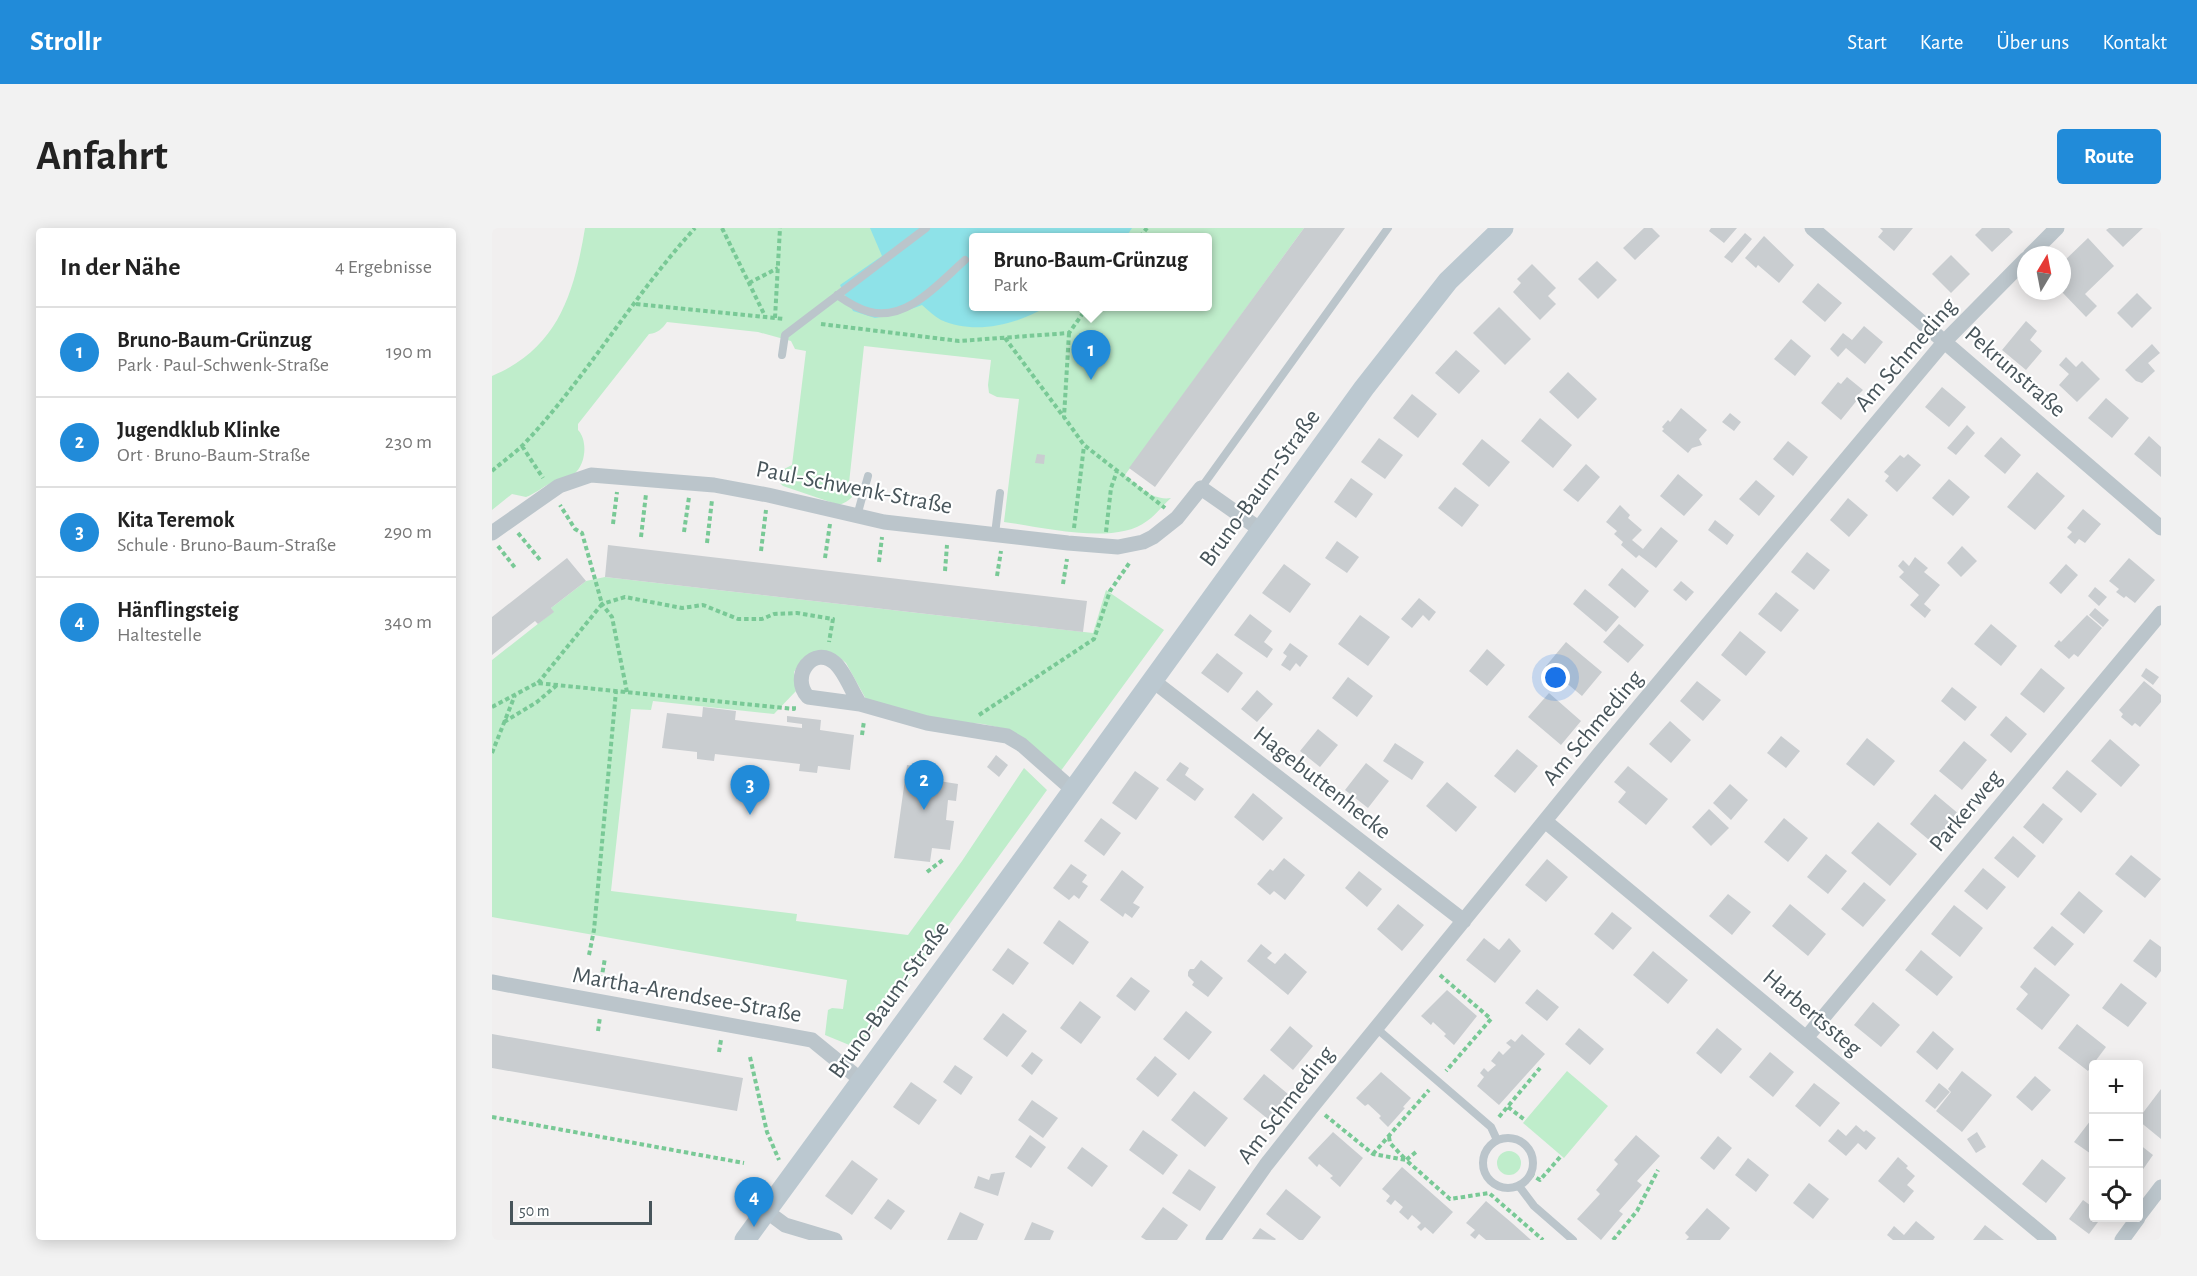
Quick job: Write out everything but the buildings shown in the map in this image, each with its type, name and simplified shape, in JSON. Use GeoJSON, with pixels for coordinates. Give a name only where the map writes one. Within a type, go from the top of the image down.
{"type":"FeatureCollection","features":[{"type":"Feature","properties":{"kind":"street","name":"Bruno-Baum-Straße"},"geometry":{"type":"LineString","coordinates":[[745,1240],[1364,388],[1448,281],[1503,228]]}},
{"type":"Feature","properties":{"kind":"street","name":"Pekrunstraße"},"geometry":{"type":"LineString","coordinates":[[1812,228],[2161,528]]}},
{"type":"Feature","properties":{"kind":"street"},"geometry":{"type":"LineString","coordinates":[[2039,246],[2057,228]]}},
{"type":"Feature","properties":{"kind":"street","name":"Am Schmeding"},"geometry":{"type":"LineString","coordinates":[[1213,1240],[1266,1165],[1608,744],[1945,341],[2017,268]]}},
{"type":"Feature","properties":{"kind":"street","name":"Paul-Schwenk-Straße"},"geometry":{"type":"LineString","coordinates":[[492,533],[559,486],[591,475],[714,485],[884,522],[1070,544],[1118,547],[1143,542],[1177,518],[1201,488]]}},
{"type":"Feature","properties":{"kind":"street"},"geometry":{"type":"LineString","coordinates":[[1201,488],[1261,531]]}},
{"type":"Feature","properties":{"kind":"street","name":"Parkerweg"},"geometry":{"type":"LineString","coordinates":[[1806,1038],[2161,613]]}},
{"type":"Feature","properties":{"kind":"street"},"geometry":{"type":"LineString","coordinates":[[860,704],[836,663],[826,658],[812,660],[805,666],[800,682],[808,697],[860,704],[927,723],[1007,736],[1022,745],[1073,790]]}},
{"type":"Feature","properties":{"kind":"street","name":"Hagebuttenhecke"},"geometry":{"type":"LineString","coordinates":[[1152,680],[1464,921]]}},
{"type":"Feature","properties":{"kind":"street","name":"Harbertssteg"},"geometry":{"type":"LineString","coordinates":[[1545,821],[2049,1240]]}},
{"type":"Feature","properties":{"kind":"street","name":"Martha-Arendsee-Straße"},"geometry":{"type":"LineString","coordinates":[[492,982],[812,1040],[861,1080]]}},
{"type":"Feature","properties":{"kind":"street"},"geometry":{"type":"LineString","coordinates":[[2143,1210],[2161,1187]]}},
{"type":"Feature","properties":{"kind":"street"},"geometry":{"type":"LineString","coordinates":[[766,1210],[785,1225],[835,1240]]}},
{"type":"Feature","properties":{"kind":"street"},"geometry":{"type":"LineString","coordinates":[[2122,1240],[2135,1222]]}},
{"type":"Feature","properties":{"kind":"lane"},"geometry":{"type":"LineString","coordinates":[[782,355],[785,334],[926,228]]}},
{"type":"Feature","properties":{"kind":"lane","name":"Bruno-Baum-Straße"},"geometry":{"type":"LineString","coordinates":[[1201,488],[1388,228]]}},
{"type":"Feature","properties":{"kind":"lane"},"geometry":{"type":"LineString","coordinates":[[837,295],[855,307],[872,312],[892,313],[916,302],[965,260]]}},
{"type":"Feature","properties":{"kind":"lane"},"geometry":{"type":"LineString","coordinates":[[857,516],[868,476]]}},
{"type":"Feature","properties":{"kind":"lane"},"geometry":{"type":"LineString","coordinates":[[999,535],[1000,493]]}},
{"type":"Feature","properties":{"kind":"lane"},"geometry":{"type":"LineString","coordinates":[[1376,1028],[1491,1127],[1497,1140]]}},
{"type":"Feature","properties":{"kind":"lane"},"geometry":{"type":"LineString","coordinates":[[1517,1139],[1531,1152],[1534,1162],[1530,1174],[1519,1186],[1500,1187],[1491,1182],[1485,1174],[1484,1155],[1489,1146],[1497,1140],[1517,1139]]}},
{"type":"Feature","properties":{"kind":"lane"},"geometry":{"type":"LineString","coordinates":[[1519,1186],[1534,1206],[1573,1240]]}},
{"type":"Feature","properties":{"kind":"path"},"geometry":{"type":"LineString","coordinates":[[492,471],[522,446],[566,395],[663,266],[695,228]]}},
{"type":"Feature","properties":{"kind":"path"},"geometry":{"type":"LineString","coordinates":[[722,228],[765,317]]}},
{"type":"Feature","properties":{"kind":"path"},"geometry":{"type":"LineString","coordinates":[[776,318],[780,228]]}},
{"type":"Feature","properties":{"kind":"path"},"geometry":{"type":"LineString","coordinates":[[749,283],[778,268]]}},
{"type":"Feature","properties":{"kind":"path"},"geometry":{"type":"LineString","coordinates":[[1064,417],[1069,333]]}},
{"type":"Feature","properties":{"kind":"path"},"geometry":{"type":"LineString","coordinates":[[1005,337],[1084,445],[1177,518]]}},
{"type":"Feature","properties":{"kind":"path"},"geometry":{"type":"LineString","coordinates":[[1063,584],[1084,445]]}},
{"type":"Feature","properties":{"kind":"path"},"geometry":{"type":"LineString","coordinates":[[522,446],[576,529],[582,533],[602,604],[612,617],[627,692]]}},
{"type":"Feature","properties":{"kind":"path"},"geometry":{"type":"LineString","coordinates":[[1106,537],[1111,488],[1117,471]]}},
{"type":"Feature","properties":{"kind":"path"},"geometry":{"type":"LineString","coordinates":[[613,524],[618,477]]}},
{"type":"Feature","properties":{"kind":"path"},"geometry":{"type":"LineString","coordinates":[[641,537],[648,479]]}},
{"type":"Feature","properties":{"kind":"path"},"geometry":{"type":"LineString","coordinates":[[684,532],[690,483]]}},
{"type":"Feature","properties":{"kind":"path"},"geometry":{"type":"LineString","coordinates":[[707,543],[714,485]]}},
{"type":"Feature","properties":{"kind":"path"},"geometry":{"type":"LineString","coordinates":[[761,551],[768,495]]}},
{"type":"Feature","properties":{"kind":"path"},"geometry":{"type":"LineString","coordinates":[[825,558],[831,509]]}},
{"type":"Feature","properties":{"kind":"path"},"geometry":{"type":"LineString","coordinates":[[508,521],[541,561]]}},
{"type":"Feature","properties":{"kind":"path"},"geometry":{"type":"LineString","coordinates":[[879,562],[884,522]]}},
{"type":"Feature","properties":{"kind":"path"},"geometry":{"type":"LineString","coordinates":[[945,571],[949,529]]}},
{"type":"Feature","properties":{"kind":"path"},"geometry":{"type":"LineString","coordinates":[[997,576],[999,535]]}},
{"type":"Feature","properties":{"kind":"path"},"geometry":{"type":"LineString","coordinates":[[492,538],[516,569]]}},
{"type":"Feature","properties":{"kind":"path"},"geometry":{"type":"LineString","coordinates":[[969,730],[974,718],[1094,639],[1110,591],[1143,542]]}},
{"type":"Feature","properties":{"kind":"path"},"geometry":{"type":"LineString","coordinates":[[492,707],[537,683],[602,604],[625,597],[682,608],[703,605],[738,619],[762,619],[774,614],[796,613],[833,619],[826,658]]}},
{"type":"Feature","properties":{"kind":"path"},"geometry":{"type":"LineString","coordinates":[[537,683],[794,709]]}},
{"type":"Feature","properties":{"kind":"path"},"geometry":{"type":"LineString","coordinates":[[504,722],[537,702],[557,685]]}},
{"type":"Feature","properties":{"kind":"path"},"geometry":{"type":"LineString","coordinates":[[589,955],[594,930],[616,691]]}},
{"type":"Feature","properties":{"kind":"path"},"geometry":{"type":"LineString","coordinates":[[492,753],[515,695]]}},
{"type":"Feature","properties":{"kind":"path"},"geometry":{"type":"LineString","coordinates":[[862,735],[864,720]]}},
{"type":"Feature","properties":{"kind":"path"},"geometry":{"type":"LineString","coordinates":[[927,872],[944,859]]}},
{"type":"Feature","properties":{"kind":"path"},"geometry":{"type":"LineString","coordinates":[[599,991],[605,958]]}},
{"type":"Feature","properties":{"kind":"path"},"geometry":{"type":"LineString","coordinates":[[1373,1154],[1491,1019],[1428,964]]}},
{"type":"Feature","properties":{"kind":"path"},"geometry":{"type":"LineString","coordinates":[[750,1057],[767,1132],[781,1164]]}},
{"type":"Feature","properties":{"kind":"path"},"geometry":{"type":"LineString","coordinates":[[1491,1127],[1540,1068]]}},
{"type":"Feature","properties":{"kind":"path"},"geometry":{"type":"LineString","coordinates":[[1313,1106],[1373,1154],[1406,1161]]}},
{"type":"Feature","properties":{"kind":"path"},"geometry":{"type":"LineString","coordinates":[[1508,1107],[1525,1120]]}},
{"type":"Feature","properties":{"kind":"path"},"geometry":{"type":"LineString","coordinates":[[492,1117],[744,1163]]}},
{"type":"Feature","properties":{"kind":"path"},"geometry":{"type":"LineString","coordinates":[[1389,1136],[1390,1143],[1406,1161],[1450,1199],[1489,1192],[1543,1240]]}},
{"type":"Feature","properties":{"kind":"path"},"geometry":{"type":"LineString","coordinates":[[1406,1161],[1416,1152]]}},
{"type":"Feature","properties":{"kind":"path"},"geometry":{"type":"LineString","coordinates":[[1530,1174],[1540,1180],[1561,1156]]}},
{"type":"Feature","properties":{"kind":"path"},"geometry":{"type":"LineString","coordinates":[[1613,1240],[1636,1211],[1658,1170]]}},
{"type":"Feature","properties":{"kind":"green space"},"geometry":{"type":"Polygon","coordinates":[[[585,228],[1304,228],[1125,475],[1152,495],[1171,498],[1150,519],[1133,528],[1098,534],[1004,522],[1019,399],[997,397],[989,393],[991,360],[864,346],[849,483],[859,484],[852,498],[839,505],[783,486],[778,476],[782,470],[792,465],[806,351],[795,349],[791,341],[758,332],[667,322],[660,330],[649,334],[578,424],[584,452],[578,470],[526,497],[512,494],[492,510],[492,376],[533,350],[548,334],[559,316],[575,275],[585,228]]]}},
{"type":"Feature","properties":{"kind":"green space"},"geometry":{"type":"Polygon","coordinates":[[[605,577],[1093,633],[1106,590],[1164,630],[1060,772],[1006,729],[983,724],[940,720],[867,701],[846,663],[839,657],[803,658],[794,672],[796,691],[774,714],[653,701],[651,710],[631,709],[611,891],[797,914],[796,921],[908,935],[962,861],[1024,768],[1047,790],[859,1049],[825,1035],[828,1010],[843,1009],[847,980],[492,917],[492,660],[553,612],[551,608],[586,581],[605,577]]]}},
{"type":"Feature","properties":{"kind":"green space"},"geometry":{"type":"Polygon","coordinates":[[[1567,1071],[1608,1106],[1564,1158],[1523,1123],[1567,1071]]]}},
{"type":"Feature","properties":{"kind":"green space"},"geometry":{"type":"Polygon","coordinates":[[[1509,1151],[1517,1155],[1521,1163],[1517,1171],[1509,1175],[1501,1171],[1497,1163],[1501,1155],[1509,1151]]]}},
{"type":"Feature","properties":{"kind":"water"},"geometry":{"type":"Polygon","coordinates":[[[870,228],[1132,228],[1129,233],[969,233],[969,311],[1038,311],[1022,319],[995,326],[967,327],[954,324],[941,320],[922,305],[898,314],[875,318],[853,311],[840,285],[882,256],[870,228]]]}},
{"type":"Feature","properties":{"kind":"place","name":"Bruno-Baum-Grünzug"},"geometry":{"type":"Point","coordinates":[1091,380]}},
{"type":"Feature","properties":{"kind":"place","name":"Jugendklub Klinke"},"geometry":{"type":"Point","coordinates":[924,810]}},
{"type":"Feature","properties":{"kind":"place","name":"Kita Teremok"},"geometry":{"type":"Point","coordinates":[750,815]}},
{"type":"Feature","properties":{"kind":"place","name":"Hänflingsteig"},"geometry":{"type":"Point","coordinates":[754,1227]}}]}
